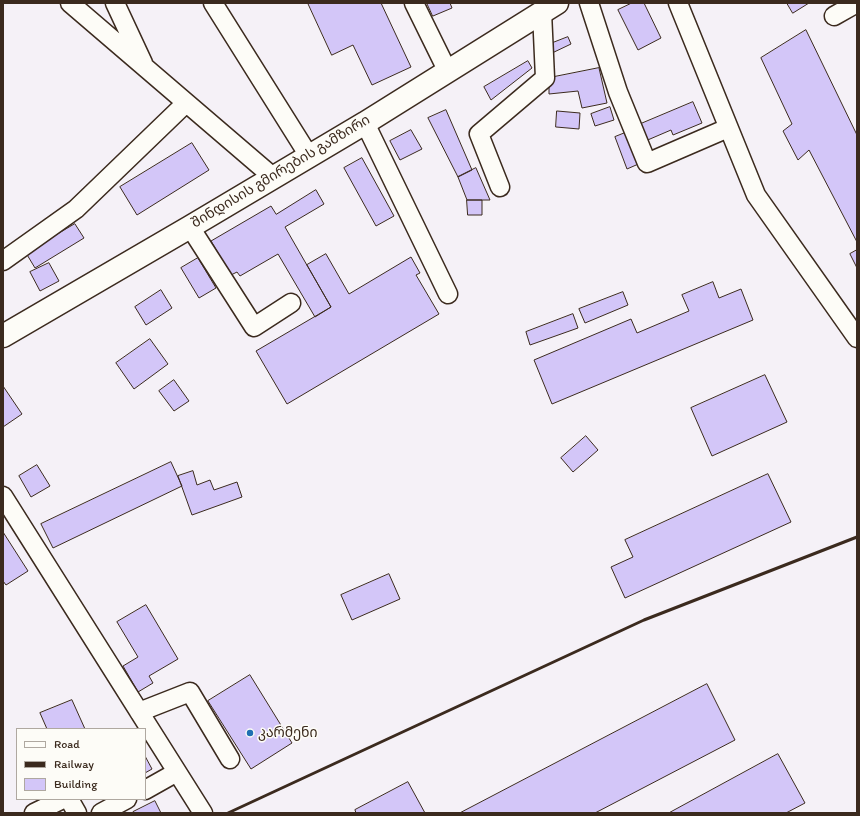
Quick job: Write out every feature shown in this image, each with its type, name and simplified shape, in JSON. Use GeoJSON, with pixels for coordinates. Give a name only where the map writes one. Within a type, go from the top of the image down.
{"type":"FeatureCollection","features":[{"type":"Feature","properties":{"kind":"main road","name":"შინდისის გმირების გამზირი"},"geometry":{"type":"LineString","coordinates":[[3,336],[365,123],[447,70],[549,8]]}},
{"type":"Feature","properties":{"kind":"street"},"geometry":{"type":"LineString","coordinates":[[70,3],[146,70],[273,177]]}},
{"type":"Feature","properties":{"kind":"street"},"geometry":{"type":"LineString","coordinates":[[116,3],[146,70]]}},
{"type":"Feature","properties":{"kind":"street"},"geometry":{"type":"LineString","coordinates":[[213,3],[309,156]]}},
{"type":"Feature","properties":{"kind":"street"},"geometry":{"type":"LineString","coordinates":[[414,3],[447,70]]}},
{"type":"Feature","properties":{"kind":"street"},"geometry":{"type":"LineString","coordinates":[[589,3],[618,92],[647,163],[728,128]]}},
{"type":"Feature","properties":{"kind":"street"},"geometry":{"type":"LineString","coordinates":[[678,3],[756,195],[857,338]]}},
{"type":"Feature","properties":{"kind":"street"},"geometry":{"type":"LineString","coordinates":[[834,16],[857,4]]}},
{"type":"Feature","properties":{"kind":"street"},"geometry":{"type":"LineString","coordinates":[[500,186],[479,134],[545,78],[549,8]]}},
{"type":"Feature","properties":{"kind":"street"},"geometry":{"type":"LineString","coordinates":[[3,261],[76,209],[186,104]]}},
{"type":"Feature","properties":{"kind":"street"},"geometry":{"type":"LineString","coordinates":[[365,123],[448,294]]}},
{"type":"Feature","properties":{"kind":"street"},"geometry":{"type":"LineString","coordinates":[[190,227],[254,327],[292,303]]}},
{"type":"Feature","properties":{"kind":"street"},"geometry":{"type":"LineString","coordinates":[[6,508],[203,812]]}},
{"type":"Feature","properties":{"kind":"street"},"geometry":{"type":"LineString","coordinates":[[139,712],[190,692],[230,759]]}},
{"type":"Feature","properties":{"kind":"street"},"geometry":{"type":"LineString","coordinates":[[146,789],[178,772]]}},
{"type":"Feature","properties":{"kind":"street"},"geometry":{"type":"LineString","coordinates":[[34,813],[61,800]]}},
{"type":"Feature","properties":{"kind":"street"},"geometry":{"type":"LineString","coordinates":[[70,800],[77,813]]}},
{"type":"Feature","properties":{"kind":"street"},"geometry":{"type":"LineString","coordinates":[[101,813],[125,800]]}},
{"type":"Feature","properties":{"kind":"building"},"geometry":{"type":"Polygon","coordinates":[[[308,3],[381,3],[411,67],[372,85],[353,45],[332,55],[308,3]]]}},
{"type":"Feature","properties":{"kind":"building"},"geometry":{"type":"Polygon","coordinates":[[[427,3],[450,3],[452,8],[433,16],[427,3]]]}},
{"type":"Feature","properties":{"kind":"building"},"geometry":{"type":"Polygon","coordinates":[[[632,3],[644,3],[661,38],[638,50],[618,10],[632,3]]]}},
{"type":"Feature","properties":{"kind":"building"},"geometry":{"type":"Polygon","coordinates":[[[787,3],[809,3],[793,13],[787,3]]]}},
{"type":"Feature","properties":{"kind":"building"},"geometry":{"type":"Polygon","coordinates":[[[806,30],[857,135],[857,242],[809,150],[798,160],[783,131],[792,124],[761,58],[806,30]]]}},
{"type":"Feature","properties":{"kind":"building"},"geometry":{"type":"Polygon","coordinates":[[[568,37],[571,44],[550,54],[550,44],[568,37]]]}},
{"type":"Feature","properties":{"kind":"building"},"geometry":{"type":"Polygon","coordinates":[[[528,61],[532,68],[491,100],[484,87],[528,61]]]}},
{"type":"Feature","properties":{"kind":"building"},"geometry":{"type":"Polygon","coordinates":[[[599,68],[607,103],[582,108],[578,91],[549,94],[549,78],[599,68]]]}},
{"type":"Feature","properties":{"kind":"building"},"geometry":{"type":"Polygon","coordinates":[[[693,102],[702,123],[673,135],[671,130],[643,142],[636,126],[693,102]]]}},
{"type":"Feature","properties":{"kind":"building"},"geometry":{"type":"Polygon","coordinates":[[[610,107],[614,120],[595,126],[591,114],[610,107]]]}},
{"type":"Feature","properties":{"kind":"building"},"geometry":{"type":"Polygon","coordinates":[[[446,110],[472,170],[458,177],[428,118],[446,110]]]}},
{"type":"Feature","properties":{"kind":"building"},"geometry":{"type":"Polygon","coordinates":[[[557,111],[580,113],[579,129],[556,127],[557,111]]]}},
{"type":"Feature","properties":{"kind":"building"},"geometry":{"type":"Polygon","coordinates":[[[411,130],[422,149],[400,160],[390,141],[411,130]]]}},
{"type":"Feature","properties":{"kind":"building"},"geometry":{"type":"Polygon","coordinates":[[[630,131],[643,162],[627,169],[615,137],[630,131]]]}},
{"type":"Feature","properties":{"kind":"building"},"geometry":{"type":"Polygon","coordinates":[[[192,143],[209,170],[137,215],[120,187],[192,143]]]}},
{"type":"Feature","properties":{"kind":"building"},"geometry":{"type":"Polygon","coordinates":[[[362,158],[394,216],[376,226],[344,168],[362,158]]]}},
{"type":"Feature","properties":{"kind":"building"},"geometry":{"type":"Polygon","coordinates":[[[476,168],[490,200],[467,200],[458,177],[476,168]]]}},
{"type":"Feature","properties":{"kind":"building"},"geometry":{"type":"Polygon","coordinates":[[[316,190],[324,204],[285,227],[331,307],[315,317],[278,254],[240,276],[237,272],[231,275],[211,241],[271,206],[276,214],[316,190]]]}},
{"type":"Feature","properties":{"kind":"building"},"geometry":{"type":"Polygon","coordinates":[[[467,200],[482,200],[482,215],[468,215],[467,200]]]}},
{"type":"Feature","properties":{"kind":"building"},"geometry":{"type":"Polygon","coordinates":[[[75,224],[84,238],[35,268],[26,253],[75,224]]]}},
{"type":"Feature","properties":{"kind":"building"},"geometry":{"type":"Polygon","coordinates":[[[857,250],[857,268],[850,254],[857,250]]]}},
{"type":"Feature","properties":{"kind":"building"},"geometry":{"type":"Polygon","coordinates":[[[326,254],[349,294],[411,257],[420,273],[416,275],[439,314],[287,404],[256,351],[331,307],[307,265],[326,254]]]}},
{"type":"Feature","properties":{"kind":"building"},"geometry":{"type":"Polygon","coordinates":[[[198,258],[216,288],[199,298],[181,268],[198,258]]]}},
{"type":"Feature","properties":{"kind":"building"},"geometry":{"type":"Polygon","coordinates":[[[49,263],[59,281],[40,291],[30,272],[49,263]]]}},
{"type":"Feature","properties":{"kind":"building"},"geometry":{"type":"Polygon","coordinates":[[[713,282],[719,298],[741,289],[753,320],[552,404],[534,360],[631,319],[637,333],[689,311],[682,295],[713,282]]]}},
{"type":"Feature","properties":{"kind":"building"},"geometry":{"type":"Polygon","coordinates":[[[161,290],[172,308],[146,325],[135,307],[161,290]]]}},
{"type":"Feature","properties":{"kind":"building"},"geometry":{"type":"Polygon","coordinates":[[[623,292],[628,305],[585,323],[579,309],[623,292]]]}},
{"type":"Feature","properties":{"kind":"building"},"geometry":{"type":"Polygon","coordinates":[[[573,314],[578,328],[530,345],[526,332],[573,314]]]}},
{"type":"Feature","properties":{"kind":"building"},"geometry":{"type":"Polygon","coordinates":[[[150,339],[168,364],[134,389],[116,363],[150,339]]]}},
{"type":"Feature","properties":{"kind":"building"},"geometry":{"type":"Polygon","coordinates":[[[765,375],[787,422],[712,456],[691,408],[765,375]]]}},
{"type":"Feature","properties":{"kind":"building"},"geometry":{"type":"Polygon","coordinates":[[[174,380],[189,401],[174,411],[159,391],[174,380]]]}},
{"type":"Feature","properties":{"kind":"building"},"geometry":{"type":"Polygon","coordinates":[[[3,386],[22,414],[3,427],[3,386]]]}},
{"type":"Feature","properties":{"kind":"building"},"geometry":{"type":"Polygon","coordinates":[[[586,436],[598,450],[573,472],[561,458],[586,436]]]}},
{"type":"Feature","properties":{"kind":"building"},"geometry":{"type":"Polygon","coordinates":[[[171,462],[182,486],[53,548],[41,524],[171,462]]]}},
{"type":"Feature","properties":{"kind":"building"},"geometry":{"type":"Polygon","coordinates":[[[37,465],[50,486],[31,497],[19,476],[37,465]]]}},
{"type":"Feature","properties":{"kind":"building"},"geometry":{"type":"Polygon","coordinates":[[[193,471],[197,485],[210,480],[214,490],[237,482],[242,497],[192,515],[178,476],[193,471]]]}},
{"type":"Feature","properties":{"kind":"building"},"geometry":{"type":"Polygon","coordinates":[[[768,474],[791,522],[625,598],[611,567],[633,557],[625,540],[768,474]]]}},
{"type":"Feature","properties":{"kind":"building"},"geometry":{"type":"Polygon","coordinates":[[[3,532],[28,571],[6,585],[3,581],[3,532]]]}},
{"type":"Feature","properties":{"kind":"building"},"geometry":{"type":"Polygon","coordinates":[[[389,574],[400,599],[352,620],[341,595],[389,574]]]}},
{"type":"Feature","properties":{"kind":"building"},"geometry":{"type":"Polygon","coordinates":[[[146,605],[178,659],[149,676],[153,683],[138,692],[123,666],[138,657],[117,622],[146,605]]]}},
{"type":"Feature","properties":{"kind":"building"},"geometry":{"type":"Polygon","coordinates":[[[250,675],[292,743],[251,769],[208,701],[250,675]]]}},
{"type":"Feature","properties":{"kind":"building"},"geometry":{"type":"Polygon","coordinates":[[[707,684],[735,740],[595,813],[460,813],[707,684]]]}},
{"type":"Feature","properties":{"kind":"building"},"geometry":{"type":"Polygon","coordinates":[[[72,700],[85,728],[47,728],[40,713],[72,700]]]}},
{"type":"Feature","properties":{"kind":"building"},"geometry":{"type":"Polygon","coordinates":[[[778,754],[805,803],[786,813],[669,813],[778,754]]]}},
{"type":"Feature","properties":{"kind":"building"},"geometry":{"type":"Polygon","coordinates":[[[146,758],[152,769],[146,772],[146,758]]]}},
{"type":"Feature","properties":{"kind":"building"},"geometry":{"type":"Polygon","coordinates":[[[408,782],[425,813],[356,813],[355,810],[408,782]]]}},
{"type":"Feature","properties":{"kind":"building"},"geometry":{"type":"Polygon","coordinates":[[[155,801],[161,813],[133,813],[133,812],[155,801]]]}},
{"type":"Feature","properties":{"kind":"railway"},"geometry":{"type":"LineString","coordinates":[[228,813],[644,620],[857,537]]}},
{"type":"Feature","properties":{"kind":"place","name":"კარმენი"},"geometry":{"type":"Point","coordinates":[250,733]}}]}
